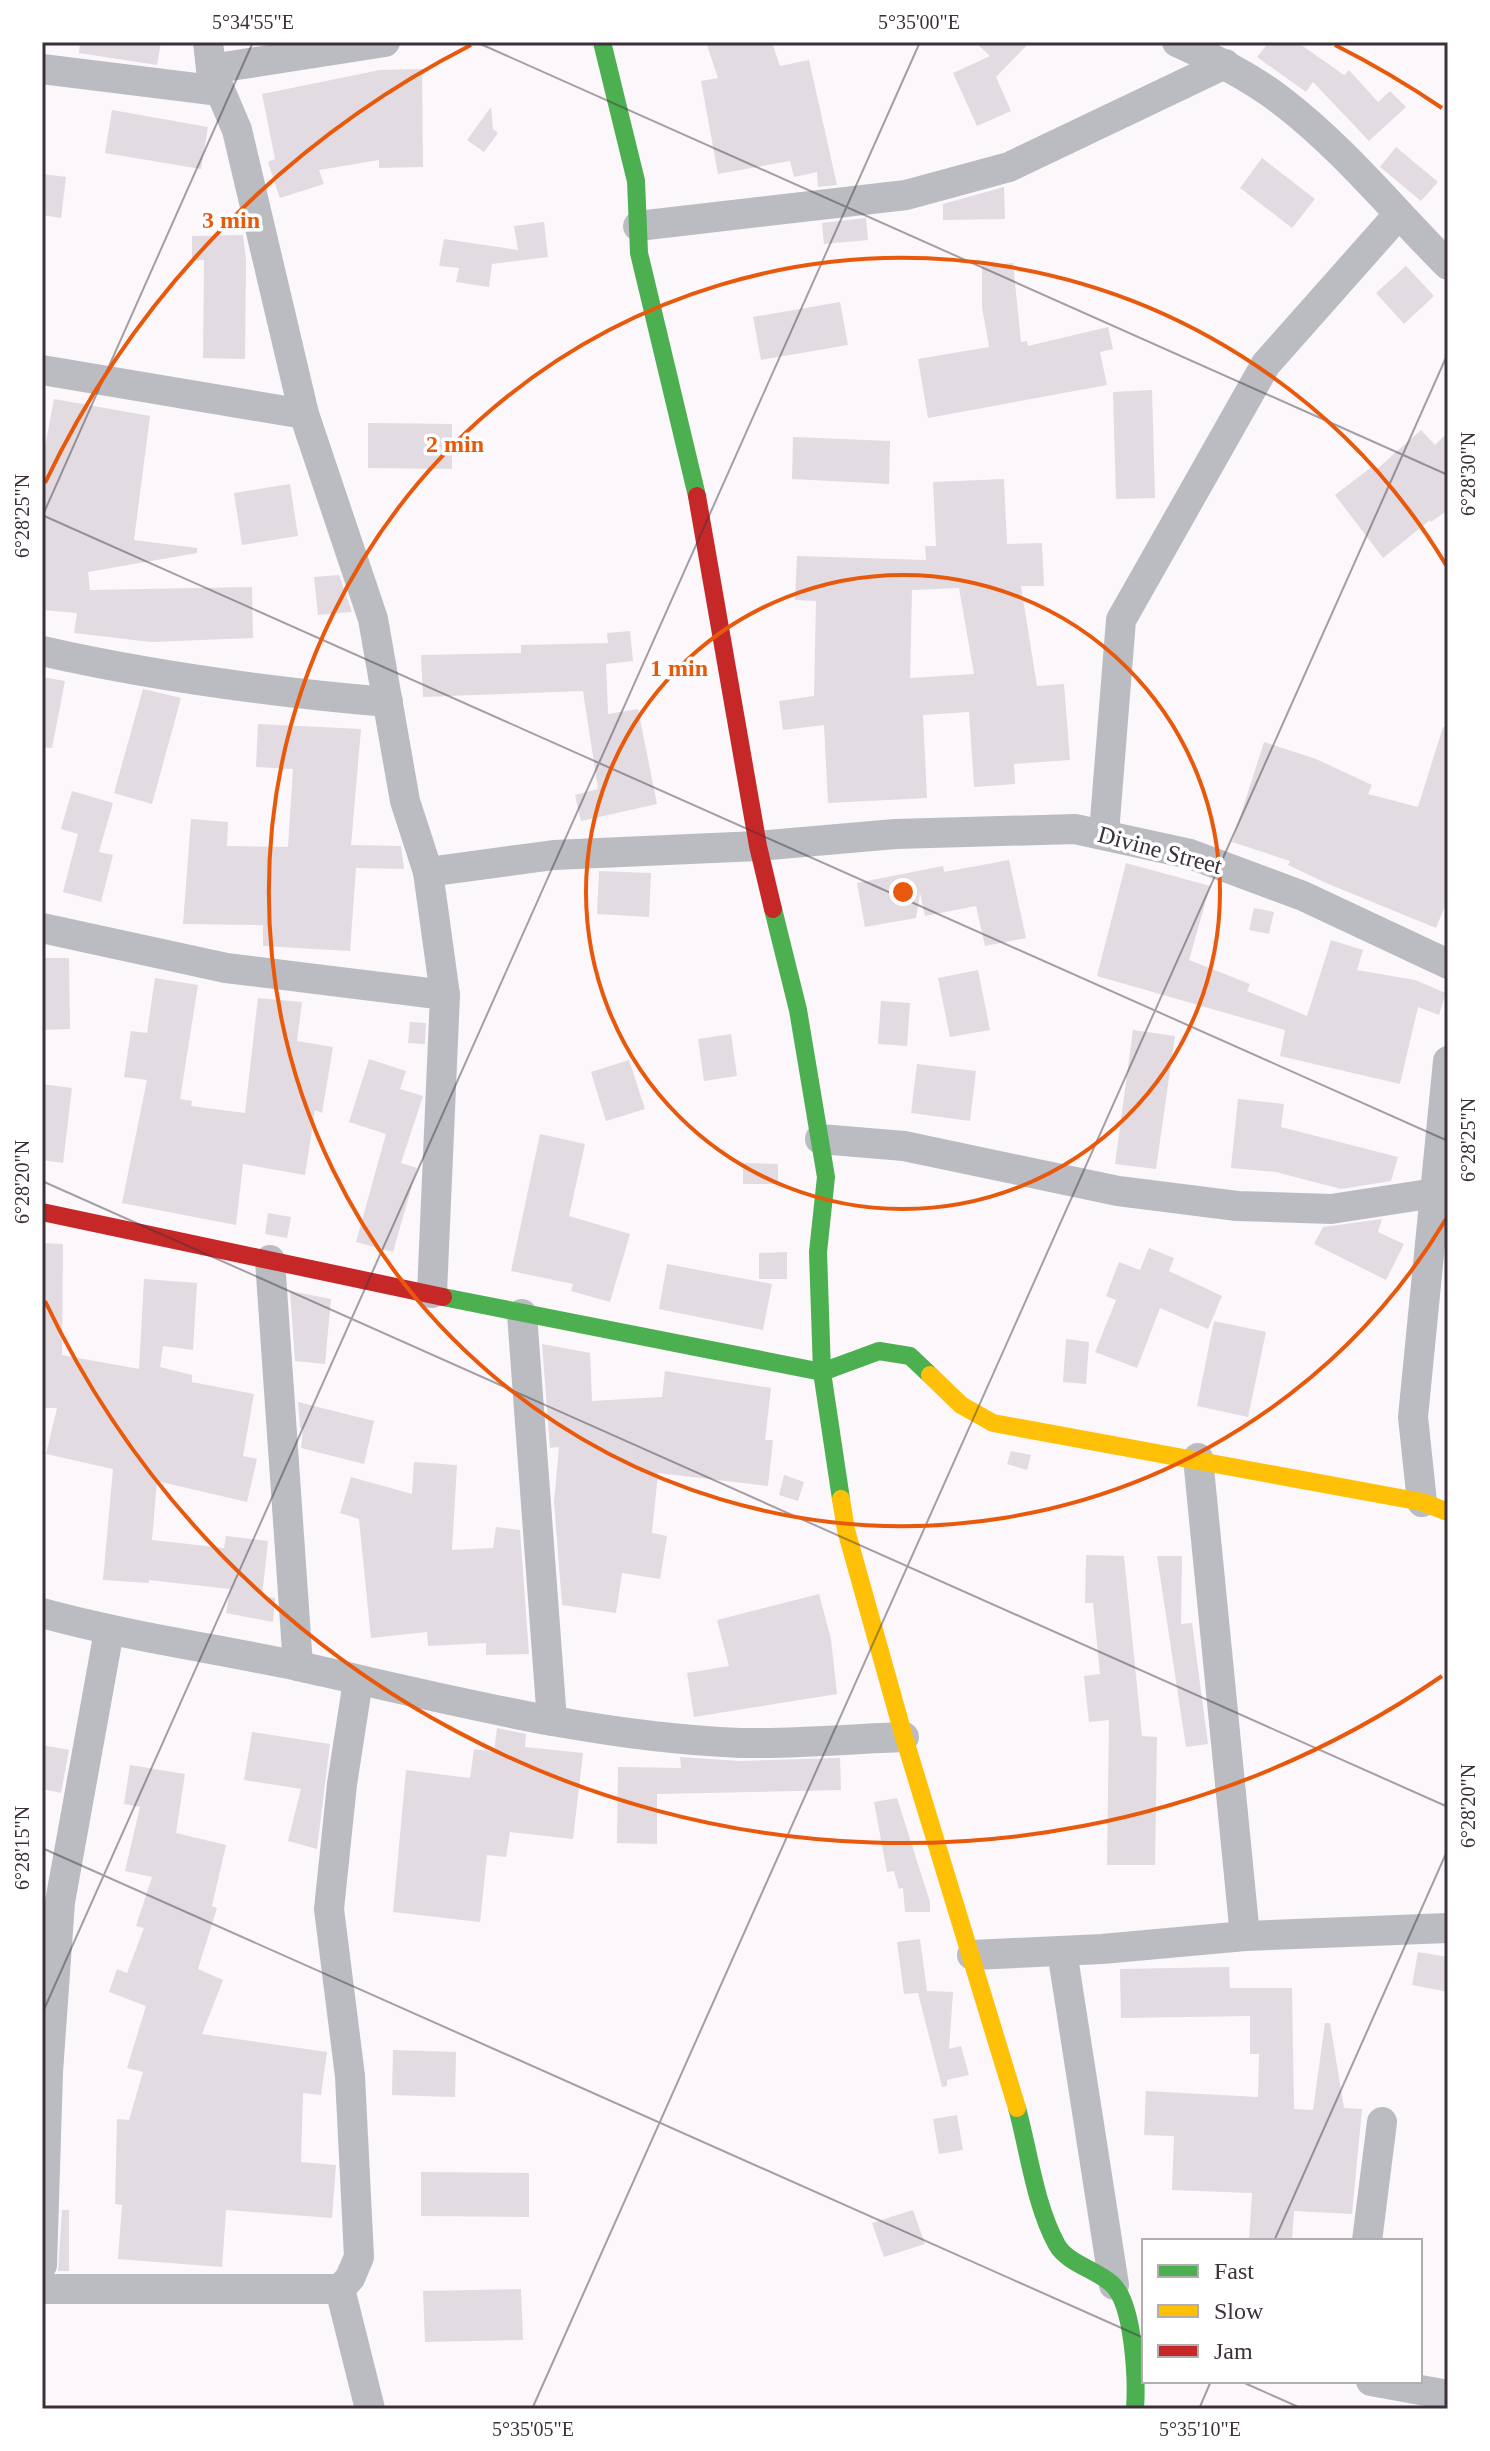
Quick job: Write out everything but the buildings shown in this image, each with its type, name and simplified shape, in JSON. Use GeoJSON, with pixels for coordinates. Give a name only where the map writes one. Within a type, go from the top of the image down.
{"type":"FeatureCollection","features":[{"type":"Feature","properties":{"kind":"street"},"geometry":{"type":"LineString","coordinates":[[42,69],[213,68],[385,42]]}},
{"type":"Feature","properties":{"kind":"street"},"geometry":{"type":"LineString","coordinates":[[602,42],[636,181],[639,253],[675,393],[702,519],[758,846],[798,1010],[820,1139],[826,1177],[818,1252],[822,1372],[846,1530],[1050,2230],[1059,2249],[1114,2285]]}},
{"type":"Feature","properties":{"kind":"street"},"geometry":{"type":"LineString","coordinates":[[1177,42],[1225,64],[1283,101],[1333,147],[1448,265]]}},
{"type":"Feature","properties":{"kind":"street"},"geometry":{"type":"LineString","coordinates":[[638,226],[906,195],[1009,167],[1225,64]]}},
{"type":"Feature","properties":{"kind":"street"},"geometry":{"type":"LineString","coordinates":[[213,68],[237,130],[304,414],[373,619],[405,801],[428,872],[445,995],[432,1293]]}},
{"type":"Feature","properties":{"kind":"street"},"geometry":{"type":"LineString","coordinates":[[1104,833],[1121,620],[1266,364],[1398,215]]}},
{"type":"Feature","properties":{"kind":"street"},"geometry":{"type":"LineString","coordinates":[[42,370],[304,414]]}},
{"type":"Feature","properties":{"kind":"street"},"geometry":{"type":"LineString","coordinates":[[42,651],[121,669],[269,692],[388,702]]}},
{"type":"Feature","properties":{"kind":"street","name":"Divine Street"},"geometry":{"type":"LineString","coordinates":[[428,872],[554,855],[758,846],[980,830],[1075,829],[1190,854],[1303,896],[1448,964]]}},
{"type":"Feature","properties":{"kind":"street"},"geometry":{"type":"LineString","coordinates":[[42,928],[226,968],[445,995]]}},
{"type":"Feature","properties":{"kind":"street"},"geometry":{"type":"LineString","coordinates":[[42,1212],[522,1314],[822,1372],[879,1351],[910,1356],[961,1405],[993,1423],[1198,1458],[1435,1507],[1413,1417],[1448,1061]]}},
{"type":"Feature","properties":{"kind":"street"},"geometry":{"type":"LineString","coordinates":[[820,1139],[904,1146],[1118,1191],[1237,1206],[1331,1209],[1435,1193]]}},
{"type":"Feature","properties":{"kind":"street"},"geometry":{"type":"LineString","coordinates":[[270,1260],[298,1666]]}},
{"type":"Feature","properties":{"kind":"street"},"geometry":{"type":"LineString","coordinates":[[522,1314],[552,1721]]}},
{"type":"Feature","properties":{"kind":"street"},"geometry":{"type":"LineString","coordinates":[[1198,1458],[1245,1936]]}},
{"type":"Feature","properties":{"kind":"street"},"geometry":{"type":"LineString","coordinates":[[42,1613],[109,1631],[298,1666],[552,1721],[653,1736],[741,1743],[904,1737]]}},
{"type":"Feature","properties":{"kind":"street"},"geometry":{"type":"LineString","coordinates":[[42,2265],[51,1902],[109,1631]]}},
{"type":"Feature","properties":{"kind":"street"},"geometry":{"type":"LineString","coordinates":[[42,2289],[340,2289],[350,2278],[359,2257],[350,2076],[329,1909],[342,1784],[358,1681]]}},
{"type":"Feature","properties":{"kind":"street"},"geometry":{"type":"LineString","coordinates":[[972,1955],[1245,1936],[1448,1928]]}},
{"type":"Feature","properties":{"kind":"street"},"geometry":{"type":"LineString","coordinates":[[1062,1951],[1114,2285],[1133,2354],[1139,2394]]}},
{"type":"Feature","properties":{"kind":"street"},"geometry":{"type":"LineString","coordinates":[[1367,2239],[1382,2122]]}},
{"type":"Feature","properties":{"kind":"street"},"geometry":{"type":"LineString","coordinates":[[340,2289],[370,2409]]}},
{"type":"Feature","properties":{"kind":"street"},"geometry":{"type":"LineString","coordinates":[[1382,2383],[1448,2395]]}},
{"type":"Feature","properties":{"kind":"traffic: fast"},"geometry":{"type":"LineString","coordinates":[[602,42],[636,181],[639,253],[697,496]]}},
{"type":"Feature","properties":{"kind":"traffic: fast"},"geometry":{"type":"LineString","coordinates":[[773,909],[798,1010],[826,1177],[818,1252],[822,1372],[841,1499]]}},
{"type":"Feature","properties":{"kind":"traffic: fast"},"geometry":{"type":"LineString","coordinates":[[443,1297],[822,1372],[879,1351],[910,1356],[930,1375]]}},
{"type":"Feature","properties":{"kind":"traffic: fast"},"geometry":{"type":"LineString","coordinates":[[1017,2108],[1038,2196],[1057,2245],[1075,2262],[1112,2284],[1125,2308],[1134,2362],[1135,2409]]}},
{"type":"Feature","properties":{"kind":"traffic: slow"},"geometry":{"type":"LineString","coordinates":[[930,1375],[961,1405],[993,1423],[1422,1502],[1448,1512]]}},
{"type":"Feature","properties":{"kind":"traffic: slow"},"geometry":{"type":"LineString","coordinates":[[841,1499],[846,1530],[904,1737],[1017,2108]]}},
{"type":"Feature","properties":{"kind":"traffic: jam"},"geometry":{"type":"LineString","coordinates":[[697,496],[758,846],[773,909]]}},
{"type":"Feature","properties":{"kind":"traffic: jam"},"geometry":{"type":"LineString","coordinates":[[42,1212],[443,1297]]}}]}
